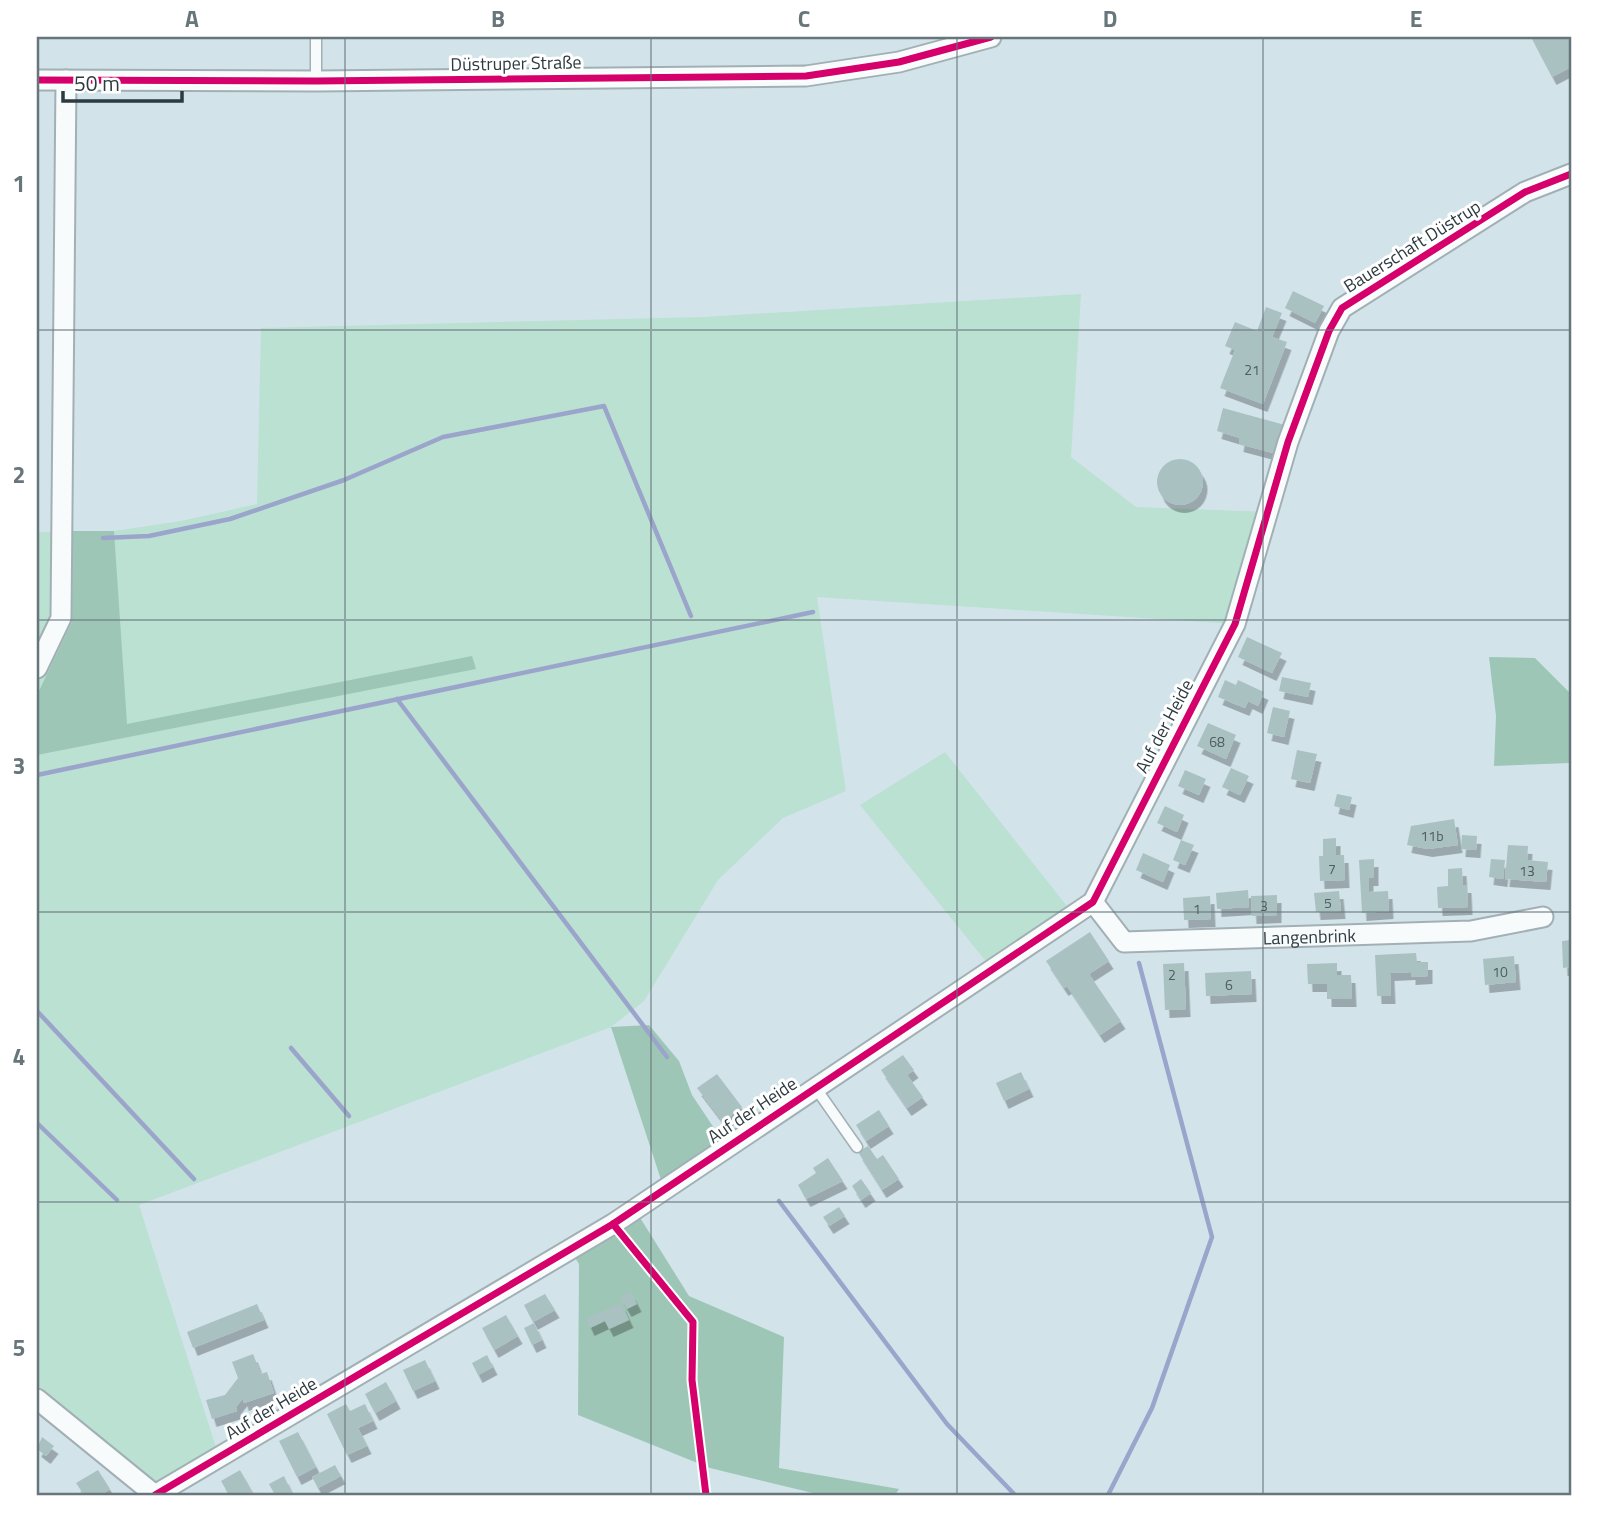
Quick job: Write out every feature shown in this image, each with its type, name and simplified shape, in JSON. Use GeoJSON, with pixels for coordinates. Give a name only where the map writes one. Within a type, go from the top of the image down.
{"type":"FeatureCollection","features":[{"type":"Feature","properties":{"kind":"street","name":"Düstruper Straße"},"geometry":{"type":"LineString","coordinates":[[37,80],[316,81],[806,76],[899,62],[991,37]]}},
{"type":"Feature","properties":{"kind":"street"},"geometry":{"type":"LineString","coordinates":[[37,668],[61,618],[66,80]]}},
{"type":"Feature","properties":{"kind":"street","name":"Bauerschaft Düstrup"},"geometry":{"type":"LineString","coordinates":[[1235,624],[1288,442],[1329,331],[1342,308],[1525,192],[1571,174]]}},
{"type":"Feature","properties":{"kind":"street","name":"Auf der Heide"},"geometry":{"type":"LineString","coordinates":[[155,1495],[613,1224],[1093,902],[1235,624]]}},
{"type":"Feature","properties":{"kind":"street","name":"Langenbrink"},"geometry":{"type":"LineString","coordinates":[[1093,902],[1124,942],[1471,931],[1543,918]]}},
{"type":"Feature","properties":{"kind":"street"},"geometry":{"type":"LineString","coordinates":[[37,1399],[155,1495]]}},
{"type":"Feature","properties":{"kind":"lane"},"geometry":{"type":"LineString","coordinates":[[316,37],[316,81]]}},
{"type":"Feature","properties":{"kind":"lane"},"geometry":{"type":"LineString","coordinates":[[815,1087],[857,1147]]}},
{"type":"Feature","properties":{"kind":"green space"},"geometry":{"type":"Polygon","coordinates":[[[1081,294],[1071,457],[1136,507],[1268,512],[1235,624],[817,597],[846,791],[783,818],[718,880],[644,1001],[611,1027],[139,1205],[219,1457],[155,1495],[37,1399],[37,532],[114,531],[181,521],[257,504],[261,328],[703,317],[1081,294]]]}},
{"type":"Feature","properties":{"kind":"green space"},"geometry":{"type":"Polygon","coordinates":[[[73,531],[114,531],[127,724],[472,656],[476,669],[37,755],[37,695],[72,622],[73,531]]]}},
{"type":"Feature","properties":{"kind":"green space"},"geometry":{"type":"Polygon","coordinates":[[[1489,657],[1535,658],[1571,694],[1570,763],[1494,766],[1496,716],[1489,657]]]}},
{"type":"Feature","properties":{"kind":"green space"},"geometry":{"type":"Polygon","coordinates":[[[945,752],[1074,915],[992,969],[860,805],[945,752]]]}},
{"type":"Feature","properties":{"kind":"green space"},"geometry":{"type":"Polygon","coordinates":[[[649,1025],[679,1061],[692,1095],[726,1146],[664,1189],[611,1027],[649,1025]]]}},
{"type":"Feature","properties":{"kind":"green space"},"geometry":{"type":"Polygon","coordinates":[[[634,1208],[689,1296],[784,1337],[779,1468],[899,1489],[895,1495],[821,1495],[710,1468],[578,1415],[579,1264],[569,1248],[634,1208]]]}},
{"type":"Feature","properties":{"kind":"building"},"geometry":{"type":"Polygon","coordinates":[[[1531,37],[1571,37],[1571,67],[1552,77],[1531,37]]]}},
{"type":"Feature","properties":{"kind":"building"},"geometry":{"type":"Polygon","coordinates":[[[1293,291],[1324,306],[1315,323],[1285,308],[1293,291]]]}},
{"type":"Feature","properties":{"kind":"building"},"geometry":{"type":"Polygon","coordinates":[[[1266,307],[1282,313],[1272,337],[1287,342],[1263,404],[1220,388],[1235,350],[1225,346],[1235,322],[1257,331],[1266,307]]]}},
{"type":"Feature","properties":{"kind":"building"},"geometry":{"type":"Polygon","coordinates":[[[1223,408],[1285,425],[1277,454],[1239,444],[1240,438],[1217,431],[1223,408]]]}},
{"type":"Feature","properties":{"kind":"building"},"geometry":{"type":"Polygon","coordinates":[[[1180,459],[1189,460],[1196,466],[1202,473],[1202,491],[1196,498],[1189,504],[1180,505],[1171,504],[1164,498],[1158,491],[1157,482],[1158,473],[1164,466],[1171,460],[1180,459]]]}},
{"type":"Feature","properties":{"kind":"building"},"geometry":{"type":"Polygon","coordinates":[[[1247,637],[1282,653],[1272,673],[1238,657],[1247,637]]]}},
{"type":"Feature","properties":{"kind":"building"},"geometry":{"type":"Polygon","coordinates":[[[1282,677],[1311,683],[1308,697],[1279,691],[1282,677]]]}},
{"type":"Feature","properties":{"kind":"building"},"geometry":{"type":"Polygon","coordinates":[[[1225,680],[1236,685],[1238,680],[1264,692],[1258,706],[1248,701],[1245,708],[1218,697],[1225,680]]]}},
{"type":"Feature","properties":{"kind":"building"},"geometry":{"type":"Polygon","coordinates":[[[1273,707],[1290,711],[1284,737],[1267,733],[1273,707]]]}},
{"type":"Feature","properties":{"kind":"building"},"geometry":{"type":"Polygon","coordinates":[[[1208,723],[1236,735],[1226,759],[1197,746],[1208,723]]]}},
{"type":"Feature","properties":{"kind":"building"},"geometry":{"type":"Polygon","coordinates":[[[1297,750],[1317,754],[1310,783],[1291,779],[1297,750]]]}},
{"type":"Feature","properties":{"kind":"building"},"geometry":{"type":"Polygon","coordinates":[[[1231,768],[1249,776],[1240,795],[1222,787],[1231,768]]]}},
{"type":"Feature","properties":{"kind":"building"},"geometry":{"type":"Polygon","coordinates":[[[1185,770],[1206,779],[1199,795],[1178,786],[1185,770]]]}},
{"type":"Feature","properties":{"kind":"building"},"geometry":{"type":"Polygon","coordinates":[[[1337,794],[1352,797],[1349,810],[1334,806],[1337,794]]]}},
{"type":"Feature","properties":{"kind":"building"},"geometry":{"type":"Polygon","coordinates":[[[1165,806],[1184,815],[1177,832],[1157,823],[1165,806]]]}},
{"type":"Feature","properties":{"kind":"building"},"geometry":{"type":"Polygon","coordinates":[[[1454,819],[1458,845],[1428,849],[1407,845],[1411,826],[1454,819]]]}},
{"type":"Feature","properties":{"kind":"building"},"geometry":{"type":"Polygon","coordinates":[[[1462,835],[1477,836],[1476,850],[1461,849],[1462,835]]]}},
{"type":"Feature","properties":{"kind":"building"},"geometry":{"type":"Polygon","coordinates":[[[1336,838],[1336,855],[1344,855],[1345,880],[1320,881],[1319,856],[1323,856],[1323,839],[1336,838]]]}},
{"type":"Feature","properties":{"kind":"building"},"geometry":{"type":"Polygon","coordinates":[[[1181,840],[1194,845],[1185,865],[1173,860],[1181,840]]]}},
{"type":"Feature","properties":{"kind":"building"},"geometry":{"type":"Polygon","coordinates":[[[1508,845],[1528,846],[1527,860],[1548,862],[1546,882],[1505,879],[1508,845]]]}},
{"type":"Feature","properties":{"kind":"building"},"geometry":{"type":"Polygon","coordinates":[[[1143,853],[1170,865],[1163,882],[1136,870],[1143,853]]]}},
{"type":"Feature","properties":{"kind":"building"},"geometry":{"type":"Polygon","coordinates":[[[1374,859],[1374,878],[1369,878],[1369,892],[1388,891],[1389,911],[1362,913],[1359,860],[1374,859]]]}},
{"type":"Feature","properties":{"kind":"building"},"geometry":{"type":"Polygon","coordinates":[[[1491,859],[1505,860],[1503,879],[1489,877],[1491,859]]]}},
{"type":"Feature","properties":{"kind":"building"},"geometry":{"type":"Polygon","coordinates":[[[1462,868],[1463,885],[1467,885],[1468,907],[1438,908],[1437,887],[1448,886],[1448,869],[1462,868]]]}},
{"type":"Feature","properties":{"kind":"building"},"geometry":{"type":"Polygon","coordinates":[[[1248,890],[1249,907],[1217,909],[1216,893],[1248,890]]]}},
{"type":"Feature","properties":{"kind":"building"},"geometry":{"type":"Polygon","coordinates":[[[1339,891],[1341,911],[1316,912],[1314,893],[1339,891]]]}},
{"type":"Feature","properties":{"kind":"building"},"geometry":{"type":"Polygon","coordinates":[[[1277,895],[1277,915],[1252,916],[1251,896],[1277,895]]]}},
{"type":"Feature","properties":{"kind":"building"},"geometry":{"type":"Polygon","coordinates":[[[1210,896],[1211,919],[1184,920],[1183,898],[1210,896]]]}},
{"type":"Feature","properties":{"kind":"building"},"geometry":{"type":"Polygon","coordinates":[[[1090,932],[1109,961],[1089,974],[1121,1021],[1100,1035],[1067,986],[1064,988],[1046,961],[1090,932]]]}},
{"type":"Feature","properties":{"kind":"building"},"geometry":{"type":"Polygon","coordinates":[[[1571,940],[1571,967],[1563,968],[1562,941],[1571,940]]]}},
{"type":"Feature","properties":{"kind":"building"},"geometry":{"type":"Polygon","coordinates":[[[1416,953],[1417,962],[1428,962],[1428,976],[1411,977],[1411,972],[1390,973],[1391,996],[1377,996],[1375,955],[1416,953]]]}},
{"type":"Feature","properties":{"kind":"building"},"geometry":{"type":"Polygon","coordinates":[[[1514,956],[1516,982],[1485,985],[1483,959],[1514,956]]]}},
{"type":"Feature","properties":{"kind":"building"},"geometry":{"type":"Polygon","coordinates":[[[1184,963],[1186,1009],[1165,1010],[1163,964],[1184,963]]]}},
{"type":"Feature","properties":{"kind":"building"},"geometry":{"type":"Polygon","coordinates":[[[1337,963],[1337,975],[1351,975],[1352,999],[1327,999],[1327,984],[1308,984],[1307,964],[1337,963]]]}},
{"type":"Feature","properties":{"kind":"building"},"geometry":{"type":"Polygon","coordinates":[[[1251,971],[1252,994],[1206,996],[1205,973],[1251,971]]]}},
{"type":"Feature","properties":{"kind":"building"},"geometry":{"type":"Polygon","coordinates":[[[903,1055],[914,1070],[907,1075],[923,1097],[907,1108],[881,1070],[903,1055]]]}},
{"type":"Feature","properties":{"kind":"building"},"geometry":{"type":"Polygon","coordinates":[[[1021,1072],[1029,1089],[1004,1101],[996,1083],[1021,1072]]]}},
{"type":"Feature","properties":{"kind":"building"},"geometry":{"type":"Polygon","coordinates":[[[717,1074],[742,1107],[723,1122],[697,1088],[717,1074]]]}},
{"type":"Feature","properties":{"kind":"building"},"geometry":{"type":"Polygon","coordinates":[[[879,1110],[889,1126],[866,1141],[856,1125],[879,1110]]]}},
{"type":"Feature","properties":{"kind":"building"},"geometry":{"type":"Polygon","coordinates":[[[868,1146],[877,1159],[883,1155],[899,1179],[882,1190],[858,1152],[868,1146]]]}},
{"type":"Feature","properties":{"kind":"building"},"geometry":{"type":"Polygon","coordinates":[[[828,1158],[843,1181],[806,1199],[798,1185],[816,1173],[813,1168],[828,1158]]]}},
{"type":"Feature","properties":{"kind":"building"},"geometry":{"type":"Polygon","coordinates":[[[861,1179],[871,1193],[861,1200],[852,1186],[861,1179]]]}},
{"type":"Feature","properties":{"kind":"building"},"geometry":{"type":"Polygon","coordinates":[[[839,1207],[845,1216],[829,1226],[823,1217],[839,1207]]]}},
{"type":"Feature","properties":{"kind":"building"},"geometry":{"type":"Polygon","coordinates":[[[631,1292],[637,1304],[627,1309],[620,1297],[631,1292]]]}},
{"type":"Feature","properties":{"kind":"building"},"geometry":{"type":"Polygon","coordinates":[[[545,1294],[555,1310],[533,1322],[524,1305],[545,1294]]]}},
{"type":"Feature","properties":{"kind":"building"},"geometry":{"type":"Polygon","coordinates":[[[621,1303],[629,1320],[609,1329],[605,1321],[590,1328],[586,1319],[621,1303]]]}},
{"type":"Feature","properties":{"kind":"building"},"geometry":{"type":"Polygon","coordinates":[[[257,1304],[264,1320],[193,1348],[187,1332],[257,1304]]]}},
{"type":"Feature","properties":{"kind":"building"},"geometry":{"type":"Polygon","coordinates":[[[506,1315],[518,1336],[494,1350],[482,1328],[506,1315]]]}},
{"type":"Feature","properties":{"kind":"building"},"geometry":{"type":"Polygon","coordinates":[[[534,1323],[542,1340],[532,1345],[524,1328],[534,1323]]]}},
{"type":"Feature","properties":{"kind":"building"},"geometry":{"type":"Polygon","coordinates":[[[253,1354],[261,1374],[267,1372],[274,1393],[244,1403],[243,1398],[236,1407],[237,1411],[212,1419],[206,1400],[225,1395],[238,1378],[232,1362],[253,1354]]]}},
{"type":"Feature","properties":{"kind":"building"},"geometry":{"type":"Polygon","coordinates":[[[487,1355],[493,1367],[478,1375],[472,1363],[487,1355]]]}},
{"type":"Feature","properties":{"kind":"building"},"geometry":{"type":"Polygon","coordinates":[[[425,1360],[435,1381],[413,1391],[403,1370],[425,1360]]]}},
{"type":"Feature","properties":{"kind":"building"},"geometry":{"type":"Polygon","coordinates":[[[386,1382],[396,1401],[375,1413],[365,1394],[386,1382]]]}},
{"type":"Feature","properties":{"kind":"building"},"geometry":{"type":"Polygon","coordinates":[[[346,1404],[350,1411],[365,1404],[373,1421],[358,1428],[367,1446],[347,1455],[327,1414],[346,1404]]]}},
{"type":"Feature","properties":{"kind":"building"},"geometry":{"type":"Polygon","coordinates":[[[298,1432],[316,1467],[297,1477],[279,1441],[298,1432]]]}},
{"type":"Feature","properties":{"kind":"building"},"geometry":{"type":"Polygon","coordinates":[[[42,1437],[54,1446],[46,1456],[37,1449],[42,1437]]]}},
{"type":"Feature","properties":{"kind":"building"},"geometry":{"type":"Polygon","coordinates":[[[335,1465],[341,1476],[318,1488],[312,1477],[335,1465]]]}},
{"type":"Feature","properties":{"kind":"building"},"geometry":{"type":"Polygon","coordinates":[[[98,1470],[110,1489],[101,1495],[84,1495],[76,1483],[98,1470]]]}},
{"type":"Feature","properties":{"kind":"building"},"geometry":{"type":"Polygon","coordinates":[[[240,1470],[253,1495],[236,1495],[234,1492],[229,1495],[221,1481],[240,1470]]]}},
{"type":"Feature","properties":{"kind":"building"},"geometry":{"type":"Polygon","coordinates":[[[284,1476],[293,1495],[275,1495],[269,1484],[284,1476]]]}},
{"type":"Feature","properties":{"kind":"waterway"},"geometry":{"type":"LineString","coordinates":[[103,538],[149,536],[230,519],[344,480],[443,437],[604,406],[691,616]]}},
{"type":"Feature","properties":{"kind":"waterway"},"geometry":{"type":"LineString","coordinates":[[37,775],[813,612]]}},
{"type":"Feature","properties":{"kind":"waterway"},"geometry":{"type":"LineString","coordinates":[[397,699],[667,1057]]}},
{"type":"Feature","properties":{"kind":"waterway"},"geometry":{"type":"LineString","coordinates":[[1108,1495],[1152,1408],[1212,1237],[1139,963]]}},
{"type":"Feature","properties":{"kind":"waterway"},"geometry":{"type":"LineString","coordinates":[[37,1011],[194,1179]]}},
{"type":"Feature","properties":{"kind":"waterway"},"geometry":{"type":"LineString","coordinates":[[291,1048],[349,1116]]}},
{"type":"Feature","properties":{"kind":"waterway"},"geometry":{"type":"LineString","coordinates":[[37,1123],[117,1200]]}},
{"type":"Feature","properties":{"kind":"waterway"},"geometry":{"type":"LineString","coordinates":[[779,1201],[947,1424],[1015,1495]]}},
{"type":"Feature","properties":{"kind":"cycle path"},"geometry":{"type":"LineString","coordinates":[[37,80],[316,81],[806,76],[899,62],[991,37]]}},
{"type":"Feature","properties":{"kind":"cycle path"},"geometry":{"type":"LineString","coordinates":[[155,1495],[613,1224],[1093,902],[1235,624],[1288,442],[1329,331],[1342,308],[1525,192],[1571,174]]}},
{"type":"Feature","properties":{"kind":"cycle path"},"geometry":{"type":"LineString","coordinates":[[613,1224],[693,1322],[692,1380],[706,1495]]}}]}
